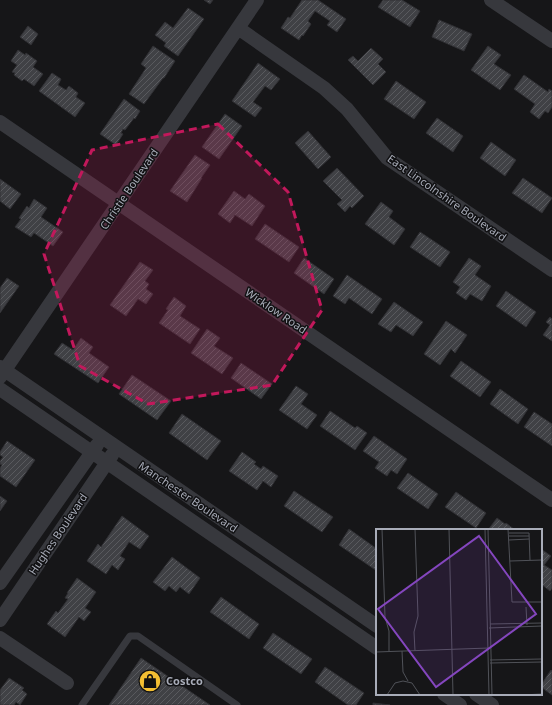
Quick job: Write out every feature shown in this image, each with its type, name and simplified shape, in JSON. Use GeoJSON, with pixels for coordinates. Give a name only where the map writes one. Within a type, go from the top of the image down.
{"type":"FeatureCollection","features":[{"type":"Feature","properties":{"kind":"street","name":"Christie Boulevard"},"geometry":{"type":"LineString","coordinates":[[2,372],[119,204],[257,0]]}},
{"type":"Feature","properties":{"kind":"street"},"geometry":{"type":"LineString","coordinates":[[491,0],[552,41]]}},
{"type":"Feature","properties":{"kind":"street","name":"East Lincolnshire Boulevard"},"geometry":{"type":"LineString","coordinates":[[238,28],[324,88],[347,109],[387,158],[552,270]]}},
{"type":"Feature","properties":{"kind":"street","name":"Wicklow Road"},"geometry":{"type":"LineString","coordinates":[[0,122],[552,500]]}},
{"type":"Feature","properties":{"kind":"street","name":"Manchester Boulevard"},"geometry":{"type":"LineString","coordinates":[[2,372],[117,448],[376,625]]}},
{"type":"Feature","properties":{"kind":"street","name":"Manchester Boulevard"},"geometry":{"type":"LineString","coordinates":[[0,389],[376,647]]}},
{"type":"Feature","properties":{"kind":"street","name":"Hughes Boulevard"},"geometry":{"type":"LineString","coordinates":[[0,583],[102,438]]}},
{"type":"Feature","properties":{"kind":"street","name":"Hughes Boulevard"},"geometry":{"type":"LineString","coordinates":[[0,620],[117,448]]}},
{"type":"Feature","properties":{"kind":"street"},"geometry":{"type":"LineString","coordinates":[[0,638],[67,683]]}},
{"type":"Feature","properties":{"kind":"street"},"geometry":{"type":"LineString","coordinates":[[445,695],[460,705]]}},
{"type":"Feature","properties":{"kind":"street"},"geometry":{"type":"LineString","coordinates":[[477,695],[492,705]]}},
{"type":"Feature","properties":{"kind":"lane"},"geometry":{"type":"LineString","coordinates":[[82,705],[130,636],[138,636],[238,705]]}},
{"type":"Feature","properties":{"kind":"highlighted area"},"geometry":{"type":"Polygon","coordinates":[[[218,124],[288,192],[322,310],[272,385],[148,404],[80,366],[44,254],[92,150],[218,124]]]}},
{"type":"Feature","properties":{"kind":"building"},"geometry":{"type":"Polygon","coordinates":[[[204,0],[213,0],[210,4],[204,0]]]}},
{"type":"Feature","properties":{"kind":"building"},"geometry":{"type":"Polygon","coordinates":[[[302,0],[318,0],[346,19],[337,32],[327,25],[330,21],[315,11],[308,21],[311,24],[299,40],[281,28],[302,0]]]}},
{"type":"Feature","properties":{"kind":"building"},"geometry":{"type":"Polygon","coordinates":[[[383,0],[402,0],[420,11],[410,27],[378,7],[383,0]]]}},
{"type":"Feature","properties":{"kind":"building"},"geometry":{"type":"Polygon","coordinates":[[[188,8],[204,19],[178,56],[164,46],[166,43],[155,35],[165,22],[173,28],[188,8]]]}},
{"type":"Feature","properties":{"kind":"building"},"geometry":{"type":"Polygon","coordinates":[[[439,20],[472,34],[464,51],[432,37],[439,20]]]}},
{"type":"Feature","properties":{"kind":"building"},"geometry":{"type":"Polygon","coordinates":[[[28,26],[38,34],[31,45],[20,37],[28,26]]]}},
{"type":"Feature","properties":{"kind":"building"},"geometry":{"type":"Polygon","coordinates":[[[153,46],[175,61],[144,104],[129,94],[146,68],[141,64],[153,46]]]}},
{"type":"Feature","properties":{"kind":"building"},"geometry":{"type":"Polygon","coordinates":[[[488,46],[501,55],[494,64],[511,75],[500,90],[471,70],[488,46]]]}},
{"type":"Feature","properties":{"kind":"building"},"geometry":{"type":"Polygon","coordinates":[[[371,48],[383,59],[378,64],[386,72],[373,85],[348,60],[353,56],[358,61],[371,48]]]}},
{"type":"Feature","properties":{"kind":"building"},"geometry":{"type":"Polygon","coordinates":[[[18,50],[25,55],[26,53],[37,61],[33,67],[43,74],[34,86],[24,79],[22,81],[14,75],[15,73],[12,72],[17,65],[11,61],[18,50]]]}},
{"type":"Feature","properties":{"kind":"building"},"geometry":{"type":"Polygon","coordinates":[[[258,63],[280,79],[271,90],[265,86],[253,102],[262,108],[255,117],[232,101],[258,63]]]}},
{"type":"Feature","properties":{"kind":"building"},"geometry":{"type":"Polygon","coordinates":[[[52,73],[61,79],[58,85],[66,90],[69,86],[78,93],[76,97],[85,103],[75,117],[39,91],[52,73]]]}},
{"type":"Feature","properties":{"kind":"building"},"geometry":{"type":"Polygon","coordinates":[[[524,75],[548,92],[549,89],[552,91],[552,107],[548,113],[545,111],[539,119],[530,112],[535,104],[514,89],[524,75]]]}},
{"type":"Feature","properties":{"kind":"building"},"geometry":{"type":"Polygon","coordinates":[[[396,81],[426,102],[414,119],[384,99],[396,81]]]}},
{"type":"Feature","properties":{"kind":"building"},"geometry":{"type":"Polygon","coordinates":[[[124,99],[140,111],[125,130],[123,129],[121,133],[123,134],[116,145],[100,134],[124,99]]]}},
{"type":"Feature","properties":{"kind":"building"},"geometry":{"type":"Polygon","coordinates":[[[225,114],[242,126],[219,159],[202,147],[225,114]]]}},
{"type":"Feature","properties":{"kind":"building"},"geometry":{"type":"Polygon","coordinates":[[[437,118],[463,136],[453,152],[426,133],[437,118]]]}},
{"type":"Feature","properties":{"kind":"building"},"geometry":{"type":"Polygon","coordinates":[[[308,131],[331,157],[318,169],[295,143],[308,131]]]}},
{"type":"Feature","properties":{"kind":"building"},"geometry":{"type":"Polygon","coordinates":[[[491,142],[516,160],[505,176],[480,158],[491,142]]]}},
{"type":"Feature","properties":{"kind":"building"},"geometry":{"type":"Polygon","coordinates":[[[195,155],[210,165],[187,202],[170,191],[195,155]]]}},
{"type":"Feature","properties":{"kind":"building"},"geometry":{"type":"Polygon","coordinates":[[[337,168],[364,196],[352,208],[350,206],[345,212],[337,204],[342,200],[323,181],[337,168]]]}},
{"type":"Feature","properties":{"kind":"building"},"geometry":{"type":"Polygon","coordinates":[[[523,178],[552,198],[542,213],[512,193],[523,178]]]}},
{"type":"Feature","properties":{"kind":"building"},"geometry":{"type":"Polygon","coordinates":[[[0,179],[21,194],[10,209],[0,201],[0,179]]]}},
{"type":"Feature","properties":{"kind":"building"},"geometry":{"type":"Polygon","coordinates":[[[234,191],[245,199],[249,194],[265,206],[252,226],[235,215],[230,223],[218,214],[234,191]]]}},
{"type":"Feature","properties":{"kind":"building"},"geometry":{"type":"Polygon","coordinates":[[[34,199],[47,208],[41,217],[63,232],[53,246],[34,233],[31,237],[15,227],[21,219],[19,218],[27,206],[29,208],[34,199]]]}},
{"type":"Feature","properties":{"kind":"building"},"geometry":{"type":"Polygon","coordinates":[[[381,202],[393,211],[389,217],[405,229],[394,245],[365,224],[381,202]]]}},
{"type":"Feature","properties":{"kind":"building"},"geometry":{"type":"Polygon","coordinates":[[[265,224],[299,247],[289,262],[255,239],[265,224]]]}},
{"type":"Feature","properties":{"kind":"building"},"geometry":{"type":"Polygon","coordinates":[[[420,232],[450,252],[440,267],[410,247],[420,232]]]}},
{"type":"Feature","properties":{"kind":"building"},"geometry":{"type":"Polygon","coordinates":[[[304,258],[334,279],[324,294],[294,273],[304,258]]]}},
{"type":"Feature","properties":{"kind":"building"},"geometry":{"type":"Polygon","coordinates":[[[469,258],[481,266],[475,275],[491,286],[482,301],[470,294],[466,300],[456,293],[460,287],[453,282],[469,258]]]}},
{"type":"Feature","properties":{"kind":"building"},"geometry":{"type":"Polygon","coordinates":[[[140,262],[153,270],[145,281],[149,284],[146,289],[153,294],[146,304],[138,299],[126,316],[110,305],[140,262]]]}},
{"type":"Feature","properties":{"kind":"building"},"geometry":{"type":"Polygon","coordinates":[[[347,275],[382,299],[372,314],[349,298],[345,304],[333,296],[347,275]]]}},
{"type":"Feature","properties":{"kind":"building"},"geometry":{"type":"Polygon","coordinates":[[[7,278],[19,286],[0,313],[0,288],[7,278]]]}},
{"type":"Feature","properties":{"kind":"building"},"geometry":{"type":"Polygon","coordinates":[[[506,291],[536,312],[526,327],[496,306],[506,291]]]}},
{"type":"Feature","properties":{"kind":"building"},"geometry":{"type":"Polygon","coordinates":[[[174,297],[186,306],[180,316],[200,329],[190,344],[159,323],[168,310],[166,309],[174,297]]]}},
{"type":"Feature","properties":{"kind":"building"},"geometry":{"type":"Polygon","coordinates":[[[394,302],[423,322],[413,336],[396,325],[391,332],[378,324],[394,302]]]}},
{"type":"Feature","properties":{"kind":"building"},"geometry":{"type":"Polygon","coordinates":[[[550,317],[552,319],[552,341],[543,335],[550,325],[546,322],[550,317]]]}},
{"type":"Feature","properties":{"kind":"building"},"geometry":{"type":"Polygon","coordinates":[[[446,321],[467,335],[455,353],[451,349],[440,365],[424,354],[446,321]]]}},
{"type":"Feature","properties":{"kind":"building"},"geometry":{"type":"Polygon","coordinates":[[[207,329],[220,338],[214,346],[233,358],[222,374],[191,353],[207,329]]]}},
{"type":"Feature","properties":{"kind":"building"},"geometry":{"type":"Polygon","coordinates":[[[81,338],[93,347],[89,353],[109,367],[98,383],[54,354],[62,343],[73,350],[81,338]]]}},
{"type":"Feature","properties":{"kind":"building"},"geometry":{"type":"Polygon","coordinates":[[[461,361],[491,382],[480,397],[450,376],[461,361]]]}},
{"type":"Feature","properties":{"kind":"building"},"geometry":{"type":"Polygon","coordinates":[[[241,363],[272,384],[261,399],[231,378],[241,363]]]}},
{"type":"Feature","properties":{"kind":"building"},"geometry":{"type":"Polygon","coordinates":[[[132,375],[171,401],[157,420],[119,394],[132,375]]]}},
{"type":"Feature","properties":{"kind":"building"},"geometry":{"type":"Polygon","coordinates":[[[296,386],[308,394],[301,404],[317,415],[307,429],[279,410],[296,386]]]}},
{"type":"Feature","properties":{"kind":"building"},"geometry":{"type":"Polygon","coordinates":[[[500,389],[528,409],[518,424],[490,404],[500,389]]]}},
{"type":"Feature","properties":{"kind":"building"},"geometry":{"type":"Polygon","coordinates":[[[330,411],[355,428],[357,426],[367,433],[355,450],[320,426],[330,411]]]}},
{"type":"Feature","properties":{"kind":"building"},"geometry":{"type":"Polygon","coordinates":[[[534,412],[552,424],[552,446],[524,427],[534,412]]]}},
{"type":"Feature","properties":{"kind":"building"},"geometry":{"type":"Polygon","coordinates":[[[182,414],[221,441],[207,460],[169,433],[182,414]]]}},
{"type":"Feature","properties":{"kind":"building"},"geometry":{"type":"Polygon","coordinates":[[[374,436],[407,459],[397,474],[391,470],[387,476],[375,468],[379,462],[363,451],[374,436]]]}},
{"type":"Feature","properties":{"kind":"building"},"geometry":{"type":"Polygon","coordinates":[[[7,441],[35,460],[16,487],[0,476],[0,468],[2,465],[0,464],[0,461],[3,457],[0,455],[0,452],[7,441]]]}},
{"type":"Feature","properties":{"kind":"building"},"geometry":{"type":"Polygon","coordinates":[[[242,452],[256,462],[254,464],[261,469],[263,466],[278,476],[271,487],[263,481],[257,490],[229,471],[242,452]]]}},
{"type":"Feature","properties":{"kind":"building"},"geometry":{"type":"Polygon","coordinates":[[[408,473],[438,494],[428,509],[397,488],[408,473]]]}},
{"type":"Feature","properties":{"kind":"building"},"geometry":{"type":"Polygon","coordinates":[[[294,491],[333,517],[322,532],[284,506],[294,491]]]}},
{"type":"Feature","properties":{"kind":"building"},"geometry":{"type":"Polygon","coordinates":[[[456,492],[486,513],[476,528],[445,507],[456,492]]]}},
{"type":"Feature","properties":{"kind":"building"},"geometry":{"type":"Polygon","coordinates":[[[0,496],[7,501],[0,511],[0,496]]]}},
{"type":"Feature","properties":{"kind":"building"},"geometry":{"type":"Polygon","coordinates":[[[122,516],[149,536],[140,549],[129,542],[120,556],[125,559],[118,570],[112,565],[106,574],[87,561],[98,544],[101,547],[122,516]]]}},
{"type":"Feature","properties":{"kind":"building"},"geometry":{"type":"Polygon","coordinates":[[[497,518],[514,529],[489,529],[497,518]]]}},
{"type":"Feature","properties":{"kind":"building"},"geometry":{"type":"Polygon","coordinates":[[[349,529],[376,548],[376,570],[339,545],[349,529]]]}},
{"type":"Feature","properties":{"kind":"building"},"geometry":{"type":"Polygon","coordinates":[[[542,550],[551,556],[544,565],[552,570],[552,588],[550,591],[542,585],[542,550]]]}},
{"type":"Feature","properties":{"kind":"building"},"geometry":{"type":"Polygon","coordinates":[[[172,557],[200,578],[189,594],[180,587],[176,592],[169,586],[165,591],[153,582],[172,557]]]}},
{"type":"Feature","properties":{"kind":"building"},"geometry":{"type":"Polygon","coordinates":[[[77,578],[96,592],[85,608],[91,612],[84,621],[79,617],[65,637],[47,624],[56,611],[58,613],[68,599],[65,598],[67,593],[77,578]]]}},
{"type":"Feature","properties":{"kind":"building"},"geometry":{"type":"Polygon","coordinates":[[[221,597],[259,624],[249,639],[210,612],[221,597]]]}},
{"type":"Feature","properties":{"kind":"building"},"geometry":{"type":"Polygon","coordinates":[[[273,633],[312,659],[301,674],[263,648],[273,633]]]}},
{"type":"Feature","properties":{"kind":"building","name":"Costco"},"geometry":{"type":"Polygon","coordinates":[[[141,658],[210,705],[109,705],[141,658]]]}},
{"type":"Feature","properties":{"kind":"building"},"geometry":{"type":"Polygon","coordinates":[[[325,667],[364,693],[356,705],[348,705],[315,682],[325,667]]]}},
{"type":"Feature","properties":{"kind":"building"},"geometry":{"type":"Polygon","coordinates":[[[551,670],[552,695],[542,688],[542,684],[551,670]]]}},
{"type":"Feature","properties":{"kind":"building"},"geometry":{"type":"Polygon","coordinates":[[[9,678],[24,688],[22,690],[27,694],[20,705],[16,702],[14,705],[0,705],[0,690],[9,678]]]}},
{"type":"Feature","properties":{"kind":"building"},"geometry":{"type":"Polygon","coordinates":[[[373,703],[390,705],[373,705],[373,703]]]}},
{"type":"Feature","properties":{"kind":"place","name":"Costco"},"geometry":{"type":"Point","coordinates":[150,681]}}]}
